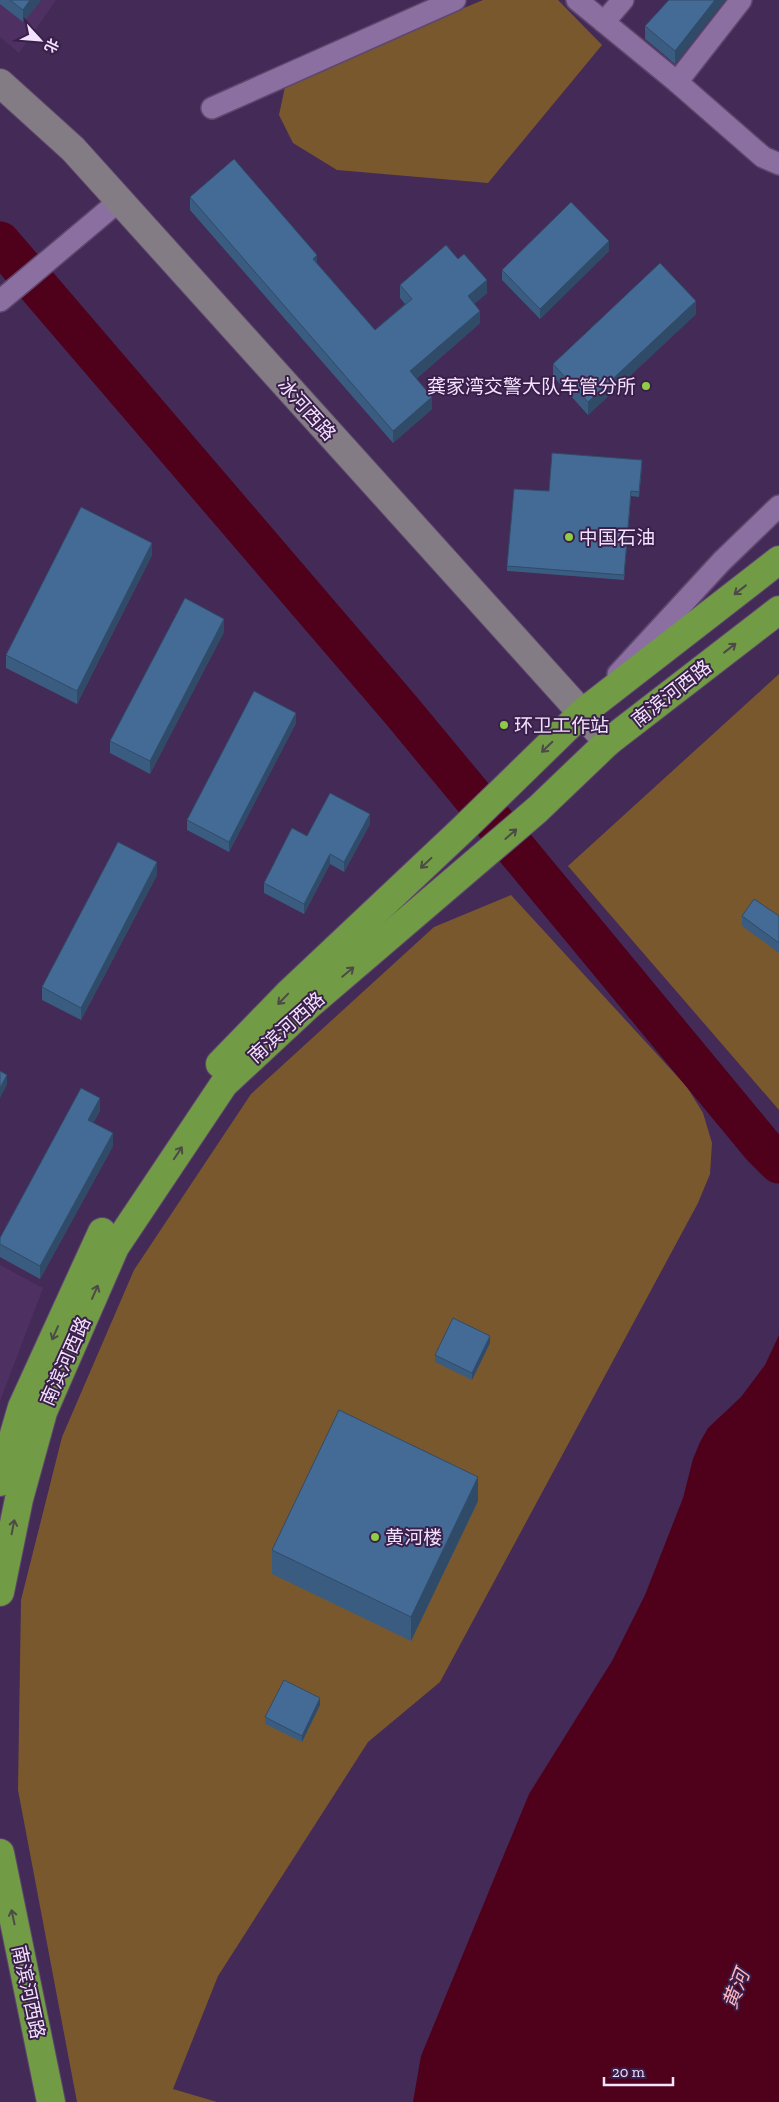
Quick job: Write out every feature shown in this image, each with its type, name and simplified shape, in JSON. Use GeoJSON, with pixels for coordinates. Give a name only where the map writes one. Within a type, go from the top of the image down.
{"type":"FeatureCollection","features":[{"type":"Feature","properties":{"kind":"highway","name":"南滨河西路"},"geometry":{"type":"LineString","coordinates":[[0,1482],[22,1407],[98,1238],[211,1073],[288,994],[462,830],[582,713],[779,560]]}},
{"type":"Feature","properties":{"kind":"highway","name":"南滨河西路"},"geometry":{"type":"LineString","coordinates":[[0,1592],[19,1499],[43,1412],[115,1246],[224,1084],[310,1004],[484,858],[538,810],[608,742],[779,610]]}},
{"type":"Feature","properties":{"kind":"highway","name":"南滨河西路"},"geometry":{"type":"LineString","coordinates":[[0,1853],[51,2102]]}},
{"type":"Feature","properties":{"kind":"highway","name":"南滨河西路"},"geometry":{"type":"LineString","coordinates":[[0,1948],[33,2102]]}},
{"type":"Feature","properties":{"kind":"main road","name":"冰河西路"},"geometry":{"type":"LineString","coordinates":[[0,83],[72,149],[608,742]]}},
{"type":"Feature","properties":{"kind":"street"},"geometry":{"type":"LineString","coordinates":[[212,108],[455,0]]}},
{"type":"Feature","properties":{"kind":"street"},"geometry":{"type":"LineString","coordinates":[[577,0],[677,82],[763,157],[779,164]]}},
{"type":"Feature","properties":{"kind":"street"},"geometry":{"type":"LineString","coordinates":[[604,22],[623,0]]}},
{"type":"Feature","properties":{"kind":"street"},"geometry":{"type":"LineString","coordinates":[[677,82],[741,0]]}},
{"type":"Feature","properties":{"kind":"street"},"geometry":{"type":"LineString","coordinates":[[0,301],[119,201]]}},
{"type":"Feature","properties":{"kind":"street","name":"南滨河西路"},"geometry":{"type":"LineString","coordinates":[[582,713],[722,561],[779,506]]}},
{"type":"Feature","properties":{"kind":"shaded area"},"geometry":{"type":"Polygon","coordinates":[[[0,0],[56,0],[19,53],[0,37],[0,0]]]}},
{"type":"Feature","properties":{"kind":"shaded area"},"geometry":{"type":"Polygon","coordinates":[[[483,0],[558,0],[602,45],[488,183],[337,170],[293,143],[279,115],[286,82],[483,0]]]}},
{"type":"Feature","properties":{"kind":"shaded area"},"geometry":{"type":"Polygon","coordinates":[[[779,674],[779,1110],[568,866],[779,674]]]}},
{"type":"Feature","properties":{"kind":"shaded area"},"geometry":{"type":"Polygon","coordinates":[[[511,895],[687,1087],[703,1113],[712,1143],[710,1174],[698,1203],[440,1682],[368,1742],[218,1976],[173,2089],[217,2102],[77,2102],[18,1790],[21,1600],[62,1437],[134,1270],[251,1094],[434,927],[511,895]]]}},
{"type":"Feature","properties":{"kind":"shaded area"},"geometry":{"type":"Polygon","coordinates":[[[0,1265],[43,1288],[0,1401],[0,1265]]]}},
{"type":"Feature","properties":{"kind":"water","name":"黄河"},"geometry":{"type":"Polygon","coordinates":[[[779,1335],[779,2102],[413,2102],[421,2056],[529,1794],[612,1661],[645,1595],[683,1498],[693,1459],[700,1442],[708,1428],[741,1397],[765,1365],[779,1335]]]}},
{"type":"Feature","properties":{"kind":"building"},"geometry":{"type":"Polygon","coordinates":[[[10,0],[30,0],[23,10],[10,0]]]}},
{"type":"Feature","properties":{"kind":"building"},"geometry":{"type":"Polygon","coordinates":[[[669,0],[715,0],[675,51],[645,26],[669,0]]]}},
{"type":"Feature","properties":{"kind":"building"},"geometry":{"type":"Polygon","coordinates":[[[234,159],[317,255],[313,259],[375,330],[412,299],[400,285],[446,245],[458,259],[464,254],[487,280],[468,296],[480,311],[410,371],[432,397],[393,431],[190,197],[234,159]]]}},
{"type":"Feature","properties":{"kind":"building"},"geometry":{"type":"Polygon","coordinates":[[[571,202],[609,241],[540,309],[502,270],[571,202]]]}},
{"type":"Feature","properties":{"kind":"building"},"geometry":{"type":"Polygon","coordinates":[[[660,263],[696,301],[588,402],[553,364],[660,263]]]}},
{"type":"Feature","properties":{"kind":"building","name":"中国石油"},"geometry":{"type":"Polygon","coordinates":[[[552,453],[642,460],[639,492],[631,491],[624,575],[507,566],[514,489],[549,491],[552,453]]]}},
{"type":"Feature","properties":{"kind":"building"},"geometry":{"type":"Polygon","coordinates":[[[81,507],[152,543],[77,691],[6,655],[81,507]]]}},
{"type":"Feature","properties":{"kind":"building"},"geometry":{"type":"Polygon","coordinates":[[[185,598],[224,619],[150,761],[110,741],[185,598]]]}},
{"type":"Feature","properties":{"kind":"building"},"geometry":{"type":"Polygon","coordinates":[[[254,691],[296,713],[229,842],[187,820],[254,691]]]}},
{"type":"Feature","properties":{"kind":"building"},"geometry":{"type":"Polygon","coordinates":[[[330,793],[370,814],[344,862],[330,854],[304,904],[264,883],[292,828],[307,836],[330,793]]]}},
{"type":"Feature","properties":{"kind":"building"},"geometry":{"type":"Polygon","coordinates":[[[118,842],[157,862],[81,1008],[42,987],[118,842]]]}},
{"type":"Feature","properties":{"kind":"building"},"geometry":{"type":"Polygon","coordinates":[[[754,899],[779,916],[779,943],[742,916],[754,899]]]}},
{"type":"Feature","properties":{"kind":"building"},"geometry":{"type":"Polygon","coordinates":[[[0,1071],[7,1075],[0,1088],[0,1071]]]}},
{"type":"Feature","properties":{"kind":"building"},"geometry":{"type":"Polygon","coordinates":[[[81,1088],[100,1098],[88,1120],[113,1133],[40,1266],[0,1244],[0,1238],[81,1088]]]}},
{"type":"Feature","properties":{"kind":"building"},"geometry":{"type":"Polygon","coordinates":[[[453,1318],[490,1336],[472,1373],[435,1355],[453,1318]]]}},
{"type":"Feature","properties":{"kind":"building","name":"黄河楼"},"geometry":{"type":"Polygon","coordinates":[[[339,1410],[478,1477],[411,1617],[272,1550],[339,1410]]]}},
{"type":"Feature","properties":{"kind":"building"},"geometry":{"type":"Polygon","coordinates":[[[284,1680],[320,1698],[302,1736],[265,1717],[284,1680]]]}},
{"type":"Feature","properties":{"kind":"waterway"},"geometry":{"type":"LineString","coordinates":[[0,242],[401,710],[762,1146],[779,1163]]}},
{"type":"Feature","properties":{"kind":"place","name":"龚家湾交警大队车管分所"},"geometry":{"type":"Point","coordinates":[646,386]}},
{"type":"Feature","properties":{"kind":"place","name":"中国石油"},"geometry":{"type":"Point","coordinates":[569,537]}},
{"type":"Feature","properties":{"kind":"place","name":"环卫工作站"},"geometry":{"type":"Point","coordinates":[504,725]}},
{"type":"Feature","properties":{"kind":"place","name":"黄河楼"},"geometry":{"type":"Point","coordinates":[375,1537]}}]}
